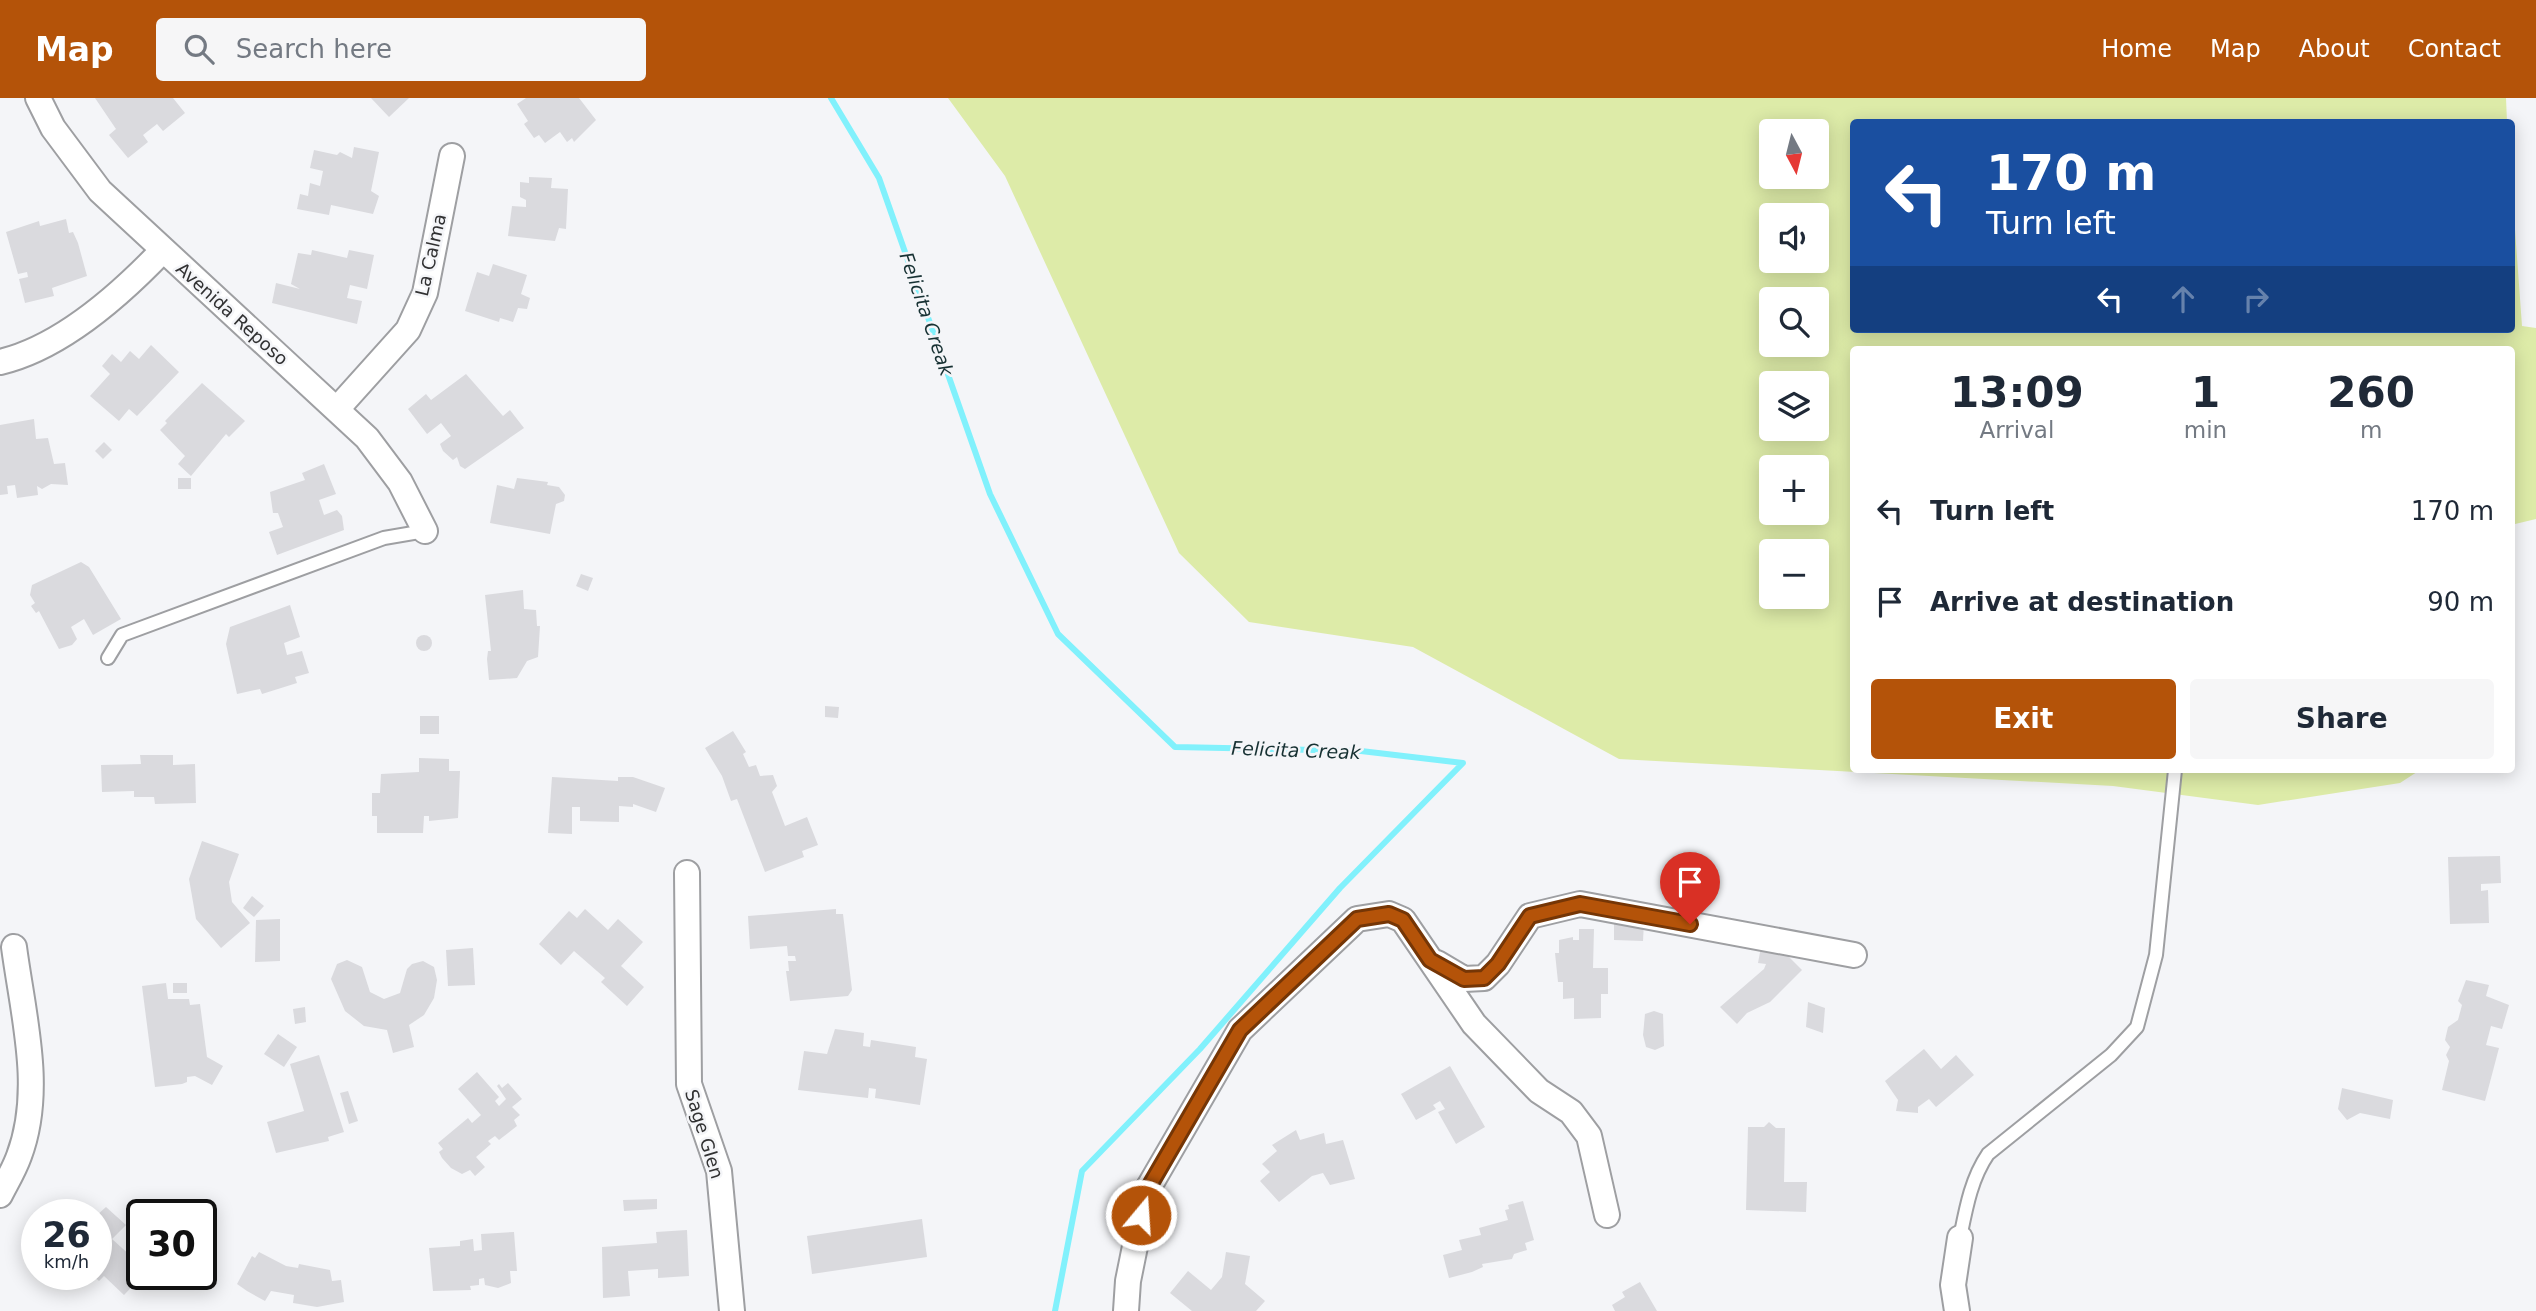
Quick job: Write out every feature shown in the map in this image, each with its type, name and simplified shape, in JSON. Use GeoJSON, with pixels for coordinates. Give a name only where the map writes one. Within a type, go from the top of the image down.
{"type":"FeatureCollection","features":[{"type":"Feature","properties":{"kind":"street","name":"Avenida Reposo"},"geometry":{"type":"LineString","coordinates":[[38,98],[53,128],[100,191],[367,438],[400,482],[425,531]]}},
{"type":"Feature","properties":{"kind":"street","name":"La Calma"},"geometry":{"type":"LineString","coordinates":[[337,409],[408,330],[425,293],[452,156]]}},
{"type":"Feature","properties":{"kind":"street"},"geometry":{"type":"LineString","coordinates":[[0,362],[22,357],[49,344],[135,279],[162,251]]}},
{"type":"Feature","properties":{"kind":"street","name":"Sage Glen"},"geometry":{"type":"LineString","coordinates":[[687,873],[689,1084],[719,1171],[732,1311]]}},
{"type":"Feature","properties":{"kind":"street"},"geometry":{"type":"LineString","coordinates":[[1430,960],[1464,979],[1484,978],[1498,964],[1530,916],[1580,904],[1854,955]]}},
{"type":"Feature","properties":{"kind":"street"},"geometry":{"type":"LineString","coordinates":[[1126,1311],[1128,1281],[1146,1192],[1240,1030],[1357,919],[1389,914],[1403,920],[1474,1024],[1539,1091],[1571,1112],[1589,1136],[1607,1215]]}},
{"type":"Feature","properties":{"kind":"street"},"geometry":{"type":"LineString","coordinates":[[0,1195],[19,1156],[27,1123],[32,1072],[14,947]]}},
{"type":"Feature","properties":{"kind":"street"},"geometry":{"type":"LineString","coordinates":[[1957,1311],[1953,1285],[1960,1238]]}},
{"type":"Feature","properties":{"kind":"lane"},"geometry":{"type":"LineString","coordinates":[[108,658],[122,635],[384,538],[425,531]]}},
{"type":"Feature","properties":{"kind":"lane"},"geometry":{"type":"LineString","coordinates":[[1960,1238],[1971,1186],[1977,1170],[1988,1154],[2111,1055],[2137,1027],[2155,955],[2175,773]]}},
{"type":"Feature","properties":{"kind":"green space"},"geometry":{"type":"Polygon","coordinates":[[[948,98],[2506,98],[2507,119],[1850,119],[1850,333],[2515,333],[2515,229],[2522,326],[2536,328],[2536,519],[2515,524],[2515,346],[1850,346],[1850,772],[1619,759],[1413,647],[1249,622],[1179,553],[1005,176],[948,98]]]}},
{"type":"Feature","properties":{"kind":"green space"},"geometry":{"type":"Polygon","coordinates":[[[1875,773],[2415,773],[2400,783],[2258,805],[2113,786],[1875,773]]]}},
{"type":"Feature","properties":{"kind":"building"},"geometry":{"type":"Polygon","coordinates":[[[95,98],[173,98],[185,113],[163,131],[157,124],[143,135],[148,142],[128,158],[109,135],[116,129],[95,98]]]}},
{"type":"Feature","properties":{"kind":"building"},"geometry":{"type":"Polygon","coordinates":[[[371,98],[409,98],[389,117],[371,98]]]}},
{"type":"Feature","properties":{"kind":"building"},"geometry":{"type":"Polygon","coordinates":[[[526,98],[579,98],[596,120],[574,142],[572,138],[567,142],[560,132],[545,143],[539,135],[534,138],[524,124],[528,121],[517,104],[526,98]]]}},
{"type":"Feature","properties":{"kind":"building"},"geometry":{"type":"Polygon","coordinates":[[[354,147],[379,152],[371,191],[379,196],[373,214],[331,205],[329,215],[297,209],[300,194],[308,196],[310,183],[320,186],[323,171],[310,168],[314,150],[337,155],[340,152],[352,158],[354,147]]]}},
{"type":"Feature","properties":{"kind":"building"},"geometry":{"type":"Polygon","coordinates":[[[529,177],[552,178],[551,188],[568,189],[566,229],[559,228],[555,241],[508,236],[512,206],[526,207],[526,200],[520,197],[520,182],[529,183],[529,177]]]}},
{"type":"Feature","properties":{"kind":"building"},"geometry":{"type":"Polygon","coordinates":[[[66,219],[69,233],[73,232],[78,243],[87,276],[52,288],[54,296],[25,303],[19,279],[28,277],[27,272],[18,274],[6,232],[39,221],[40,226],[66,219]]]}},
{"type":"Feature","properties":{"kind":"building"},"geometry":{"type":"Polygon","coordinates":[[[312,250],[347,258],[349,250],[374,255],[367,289],[350,285],[347,298],[362,301],[357,324],[272,303],[276,283],[300,289],[291,284],[298,253],[311,255],[312,250]]]}},
{"type":"Feature","properties":{"kind":"building"},"geometry":{"type":"Polygon","coordinates":[[[493,264],[527,275],[521,294],[530,298],[527,309],[518,308],[513,322],[500,318],[499,322],[465,311],[477,272],[489,276],[493,264]]]}},
{"type":"Feature","properties":{"kind":"building"},"geometry":{"type":"Polygon","coordinates":[[[151,345],[179,372],[137,416],[129,409],[119,421],[90,396],[110,374],[102,366],[112,354],[121,362],[130,351],[139,359],[151,345]]]}},
{"type":"Feature","properties":{"kind":"building"},"geometry":{"type":"Polygon","coordinates":[[[466,374],[503,416],[510,410],[524,428],[465,469],[460,466],[457,457],[453,460],[443,451],[440,444],[451,436],[441,423],[427,434],[408,409],[426,394],[431,400],[466,374]]]}},
{"type":"Feature","properties":{"kind":"building"},"geometry":{"type":"Polygon","coordinates":[[[202,383],[245,421],[229,437],[226,434],[191,476],[178,464],[185,456],[160,430],[167,423],[165,421],[202,383]]]}},
{"type":"Feature","properties":{"kind":"building"},"geometry":{"type":"Polygon","coordinates":[[[34,419],[36,439],[48,438],[54,464],[65,463],[68,485],[51,484],[42,489],[37,486],[38,495],[17,498],[15,485],[7,486],[8,494],[0,495],[0,425],[34,419]]]}},
{"type":"Feature","properties":{"kind":"building"},"geometry":{"type":"Polygon","coordinates":[[[104,442],[112,450],[103,459],[95,451],[104,442]]]}},
{"type":"Feature","properties":{"kind":"building"},"geometry":{"type":"Polygon","coordinates":[[[324,464],[336,494],[319,500],[324,515],[337,510],[342,516],[344,530],[277,555],[269,532],[283,527],[278,513],[273,513],[270,492],[305,480],[302,473],[324,464]]]}},
{"type":"Feature","properties":{"kind":"building"},"geometry":{"type":"Polygon","coordinates":[[[178,478],[191,478],[191,489],[178,489],[178,478]]]}},
{"type":"Feature","properties":{"kind":"building"},"geometry":{"type":"Polygon","coordinates":[[[517,478],[548,482],[547,485],[559,487],[565,495],[564,501],[556,504],[550,534],[490,523],[497,485],[514,489],[517,478]]]}},
{"type":"Feature","properties":{"kind":"building"},"geometry":{"type":"Polygon","coordinates":[[[81,562],[89,567],[121,619],[93,635],[84,619],[71,627],[77,639],[72,645],[59,649],[39,611],[36,613],[31,606],[35,603],[30,595],[32,585],[81,562]]]}},
{"type":"Feature","properties":{"kind":"building"},"geometry":{"type":"Polygon","coordinates":[[[581,574],[593,578],[588,591],[576,586],[581,574]]]}},
{"type":"Feature","properties":{"kind":"building"},"geometry":{"type":"Polygon","coordinates":[[[523,590],[524,609],[536,610],[537,626],[540,626],[538,657],[527,661],[517,678],[489,680],[487,659],[488,651],[491,651],[485,595],[523,590]]]}},
{"type":"Feature","properties":{"kind":"building"},"geometry":{"type":"Polygon","coordinates":[[[290,605],[300,637],[284,643],[287,655],[302,651],[309,673],[295,677],[297,683],[262,694],[260,689],[237,694],[226,644],[230,627],[290,605]]]}},
{"type":"Feature","properties":{"kind":"building"},"geometry":{"type":"Polygon","coordinates":[[[421,635],[427,635],[432,643],[430,649],[421,651],[416,646],[416,640],[421,635]]]}},
{"type":"Feature","properties":{"kind":"building"},"geometry":{"type":"Polygon","coordinates":[[[825,706],[839,707],[838,718],[825,717],[825,706]]]}},
{"type":"Feature","properties":{"kind":"building"},"geometry":{"type":"Polygon","coordinates":[[[420,716],[439,716],[439,734],[420,734],[420,716]]]}},
{"type":"Feature","properties":{"kind":"building"},"geometry":{"type":"Polygon","coordinates":[[[733,731],[746,752],[743,754],[749,767],[756,765],[760,776],[773,775],[777,786],[772,792],[785,826],[807,817],[818,845],[802,851],[804,857],[765,872],[737,799],[731,801],[722,776],[705,748],[733,731]]]}},
{"type":"Feature","properties":{"kind":"building"},"geometry":{"type":"Polygon","coordinates":[[[140,755],[173,755],[173,765],[195,764],[196,803],[155,804],[154,797],[134,797],[134,791],[102,792],[101,765],[141,764],[140,755]]]}},
{"type":"Feature","properties":{"kind":"building"},"geometry":{"type":"Polygon","coordinates":[[[419,758],[449,759],[449,771],[460,771],[458,818],[429,821],[429,816],[424,816],[423,833],[377,833],[377,816],[372,816],[372,793],[380,793],[381,774],[419,772],[419,758]]]}},
{"type":"Feature","properties":{"kind":"building"},"geometry":{"type":"Polygon","coordinates":[[[552,777],[618,781],[618,777],[633,777],[665,788],[656,812],[633,804],[633,807],[619,806],[619,822],[580,821],[580,807],[572,807],[572,834],[548,833],[552,777]]]}},
{"type":"Feature","properties":{"kind":"building"},"geometry":{"type":"Polygon","coordinates":[[[202,841],[239,854],[229,882],[232,902],[250,923],[221,948],[196,919],[189,879],[202,841]]]}},
{"type":"Feature","properties":{"kind":"building"},"geometry":{"type":"Polygon","coordinates":[[[2500,856],[2501,883],[2481,884],[2481,891],[2488,890],[2489,923],[2450,924],[2448,857],[2500,856]]]}},
{"type":"Feature","properties":{"kind":"building"},"geometry":{"type":"Polygon","coordinates":[[[252,896],[264,906],[254,917],[243,908],[252,896]]]}},
{"type":"Feature","properties":{"kind":"building"},"geometry":{"type":"Polygon","coordinates":[[[585,909],[608,930],[618,919],[643,942],[621,966],[644,987],[627,1006],[601,982],[605,978],[574,951],[561,965],[539,944],[569,911],[577,918],[585,909]]]}},
{"type":"Feature","properties":{"kind":"building"},"geometry":{"type":"Polygon","coordinates":[[[836,909],[836,914],[843,914],[852,990],[848,996],[790,1001],[786,971],[789,971],[788,961],[796,961],[795,956],[788,956],[787,946],[750,949],[748,916],[836,909]]]}},
{"type":"Feature","properties":{"kind":"building"},"geometry":{"type":"Polygon","coordinates":[[[280,919],[280,961],[255,962],[256,920],[280,919]]]}},
{"type":"Feature","properties":{"kind":"building"},"geometry":{"type":"Polygon","coordinates":[[[1614,921],[1644,922],[1643,941],[1614,940],[1614,921]]]}},
{"type":"Feature","properties":{"kind":"building"},"geometry":{"type":"Polygon","coordinates":[[[1579,929],[1594,929],[1593,968],[1608,968],[1608,994],[1601,994],[1601,1018],[1574,1019],[1574,998],[1563,999],[1563,982],[1558,982],[1555,953],[1559,953],[1559,940],[1573,937],[1573,940],[1579,940],[1579,929]]]}},
{"type":"Feature","properties":{"kind":"building"},"geometry":{"type":"Polygon","coordinates":[[[1761,947],[1781,949],[1802,970],[1770,1002],[1747,1013],[1737,1024],[1720,1007],[1764,969],[1766,964],[1758,963],[1761,947]]]}},
{"type":"Feature","properties":{"kind":"building"},"geometry":{"type":"Polygon","coordinates":[[[473,948],[475,985],[448,986],[446,950],[473,948]]]}},
{"type":"Feature","properties":{"kind":"building"},"geometry":{"type":"Polygon","coordinates":[[[347,960],[362,967],[370,992],[384,999],[400,993],[407,969],[412,964],[423,961],[434,967],[437,980],[434,998],[424,1015],[409,1025],[414,1047],[393,1053],[387,1030],[364,1026],[345,1011],[331,979],[337,964],[347,960]]]}},
{"type":"Feature","properties":{"kind":"building"},"geometry":{"type":"Polygon","coordinates":[[[2466,980],[2489,985],[2486,996],[2509,1005],[2502,1029],[2491,1026],[2486,1045],[2499,1048],[2485,1101],[2442,1090],[2449,1061],[2446,1055],[2450,1047],[2445,1040],[2448,1027],[2458,1020],[2462,1005],[2458,1001],[2466,980]]]}},
{"type":"Feature","properties":{"kind":"building"},"geometry":{"type":"Polygon","coordinates":[[[166,983],[168,999],[189,999],[190,1005],[200,1004],[207,1057],[223,1066],[212,1085],[195,1076],[187,1077],[187,1082],[182,1084],[155,1087],[142,986],[166,983]]]}},
{"type":"Feature","properties":{"kind":"building"},"geometry":{"type":"Polygon","coordinates":[[[173,983],[187,983],[187,993],[173,993],[173,983]]]}},
{"type":"Feature","properties":{"kind":"building"},"geometry":{"type":"Polygon","coordinates":[[[1808,1002],[1825,1008],[1823,1033],[1806,1027],[1808,1002]]]}},
{"type":"Feature","properties":{"kind":"building"},"geometry":{"type":"Polygon","coordinates":[[[305,1007],[306,1022],[295,1024],[293,1009],[305,1007]]]}},
{"type":"Feature","properties":{"kind":"building"},"geometry":{"type":"Polygon","coordinates":[[[1654,1011],[1663,1014],[1664,1046],[1655,1050],[1646,1047],[1643,1035],[1645,1014],[1654,1011]]]}},
{"type":"Feature","properties":{"kind":"building"},"geometry":{"type":"Polygon","coordinates":[[[835,1029],[864,1033],[863,1046],[870,1047],[871,1040],[916,1047],[915,1057],[927,1059],[920,1105],[875,1098],[876,1089],[869,1088],[868,1098],[798,1090],[804,1051],[827,1054],[835,1029]]]}},
{"type":"Feature","properties":{"kind":"building"},"geometry":{"type":"Polygon","coordinates":[[[278,1034],[297,1047],[284,1067],[264,1054],[278,1034]]]}},
{"type":"Feature","properties":{"kind":"building"},"geometry":{"type":"Polygon","coordinates":[[[1924,1049],[1941,1069],[1956,1055],[1974,1075],[1936,1107],[1929,1099],[1918,1107],[1918,1113],[1896,1111],[1898,1100],[1885,1081],[1924,1049]]]}},
{"type":"Feature","properties":{"kind":"building"},"geometry":{"type":"Polygon","coordinates":[[[319,1055],[344,1132],[328,1137],[329,1141],[276,1153],[267,1122],[304,1111],[290,1064],[319,1055]]]}},
{"type":"Feature","properties":{"kind":"building"},"geometry":{"type":"Polygon","coordinates":[[[1450,1066],[1485,1127],[1456,1144],[1438,1112],[1445,1109],[1440,1101],[1433,1105],[1436,1109],[1416,1120],[1401,1094],[1450,1066]]]}},
{"type":"Feature","properties":{"kind":"building"},"geometry":{"type":"Polygon","coordinates":[[[477,1072],[499,1097],[495,1101],[499,1106],[506,1099],[497,1086],[499,1084],[502,1088],[508,1083],[522,1099],[512,1107],[520,1115],[514,1120],[517,1126],[499,1140],[495,1136],[488,1141],[491,1144],[476,1157],[485,1167],[475,1176],[470,1170],[462,1174],[451,1168],[442,1158],[439,1152],[443,1149],[438,1143],[468,1118],[472,1123],[481,1115],[458,1089],[477,1072]]]}},
{"type":"Feature","properties":{"kind":"building"},"geometry":{"type":"Polygon","coordinates":[[[2342,1088],[2393,1100],[2390,1119],[2360,1113],[2347,1120],[2338,1109],[2342,1088]]]}},
{"type":"Feature","properties":{"kind":"building"},"geometry":{"type":"Polygon","coordinates":[[[348,1091],[358,1121],[349,1124],[340,1093],[348,1091]]]}},
{"type":"Feature","properties":{"kind":"building"},"geometry":{"type":"Polygon","coordinates":[[[1769,1122],[1776,1128],[1785,1128],[1784,1182],[1807,1182],[1806,1212],[1746,1210],[1748,1127],[1764,1127],[1769,1122]]]}},
{"type":"Feature","properties":{"kind":"building"},"geometry":{"type":"Polygon","coordinates":[[[1296,1130],[1300,1140],[1324,1133],[1326,1144],[1343,1140],[1355,1179],[1330,1185],[1323,1173],[1312,1176],[1279,1202],[1260,1181],[1270,1172],[1262,1164],[1277,1151],[1272,1145],[1296,1130]]]}},
{"type":"Feature","properties":{"kind":"building"},"geometry":{"type":"Polygon","coordinates":[[[657,1199],[657,1209],[624,1211],[623,1200],[657,1199]]]}},
{"type":"Feature","properties":{"kind":"building"},"geometry":{"type":"Polygon","coordinates":[[[1523,1201],[1534,1240],[1525,1243],[1527,1250],[1514,1254],[1512,1259],[1482,1264],[1483,1267],[1472,1272],[1449,1278],[1443,1255],[1462,1250],[1459,1240],[1481,1235],[1479,1228],[1508,1220],[1505,1210],[1509,1209],[1508,1205],[1523,1201]]]}},
{"type":"Feature","properties":{"kind":"building"},"geometry":{"type":"Polygon","coordinates":[[[112,1212],[126,1225],[112,1239],[112,1212]]]}},
{"type":"Feature","properties":{"kind":"building"},"geometry":{"type":"Polygon","coordinates":[[[922,1219],[927,1257],[812,1274],[807,1236],[922,1219]]]}},
{"type":"Feature","properties":{"kind":"building"},"geometry":{"type":"Polygon","coordinates":[[[687,1230],[689,1276],[658,1278],[658,1269],[628,1271],[630,1296],[603,1298],[602,1247],[657,1243],[656,1232],[687,1230]]]}},
{"type":"Feature","properties":{"kind":"building"},"geometry":{"type":"Polygon","coordinates":[[[514,1232],[517,1271],[510,1271],[511,1283],[498,1288],[485,1285],[484,1278],[479,1279],[479,1285],[470,1286],[471,1290],[433,1291],[429,1248],[460,1246],[460,1241],[473,1239],[474,1251],[482,1250],[481,1234],[514,1232]]]}},
{"type":"Feature","properties":{"kind":"building"},"geometry":{"type":"Polygon","coordinates":[[[112,1239],[126,1252],[126,1290],[129,1290],[124,1295],[112,1284],[112,1239]]]}},
{"type":"Feature","properties":{"kind":"building"},"geometry":{"type":"Polygon","coordinates":[[[259,1252],[286,1266],[298,1268],[299,1264],[330,1270],[332,1281],[341,1280],[344,1302],[317,1307],[293,1303],[294,1295],[271,1291],[265,1301],[247,1291],[237,1284],[252,1256],[255,1258],[259,1252]]]}},
{"type":"Feature","properties":{"kind":"building"},"geometry":{"type":"Polygon","coordinates":[[[1226,1252],[1250,1256],[1245,1284],[1265,1301],[1256,1311],[1192,1311],[1170,1293],[1188,1271],[1211,1290],[1222,1277],[1226,1252]]]}},
{"type":"Feature","properties":{"kind":"building"},"geometry":{"type":"Polygon","coordinates":[[[1640,1282],[1657,1311],[1615,1311],[1612,1305],[1625,1297],[1622,1292],[1640,1282]]]}},
{"type":"Feature","properties":{"kind":"waterway","name":"Felicita Creak"},"geometry":{"type":"LineString","coordinates":[[831,98],[879,178],[990,494],[1058,634],[1175,747],[1361,751],[1463,763],[1340,888],[1200,1049],[1082,1171],[1055,1311]]}},
{"type":"Feature","properties":{"kind":"route"},"geometry":{"type":"LineString","coordinates":[[1141,1215],[1146,1192],[1240,1030],[1357,919],[1389,914],[1403,920],[1430,960],[1464,979],[1484,978],[1498,964],[1530,916],[1580,904],[1690,924]]}}]}
